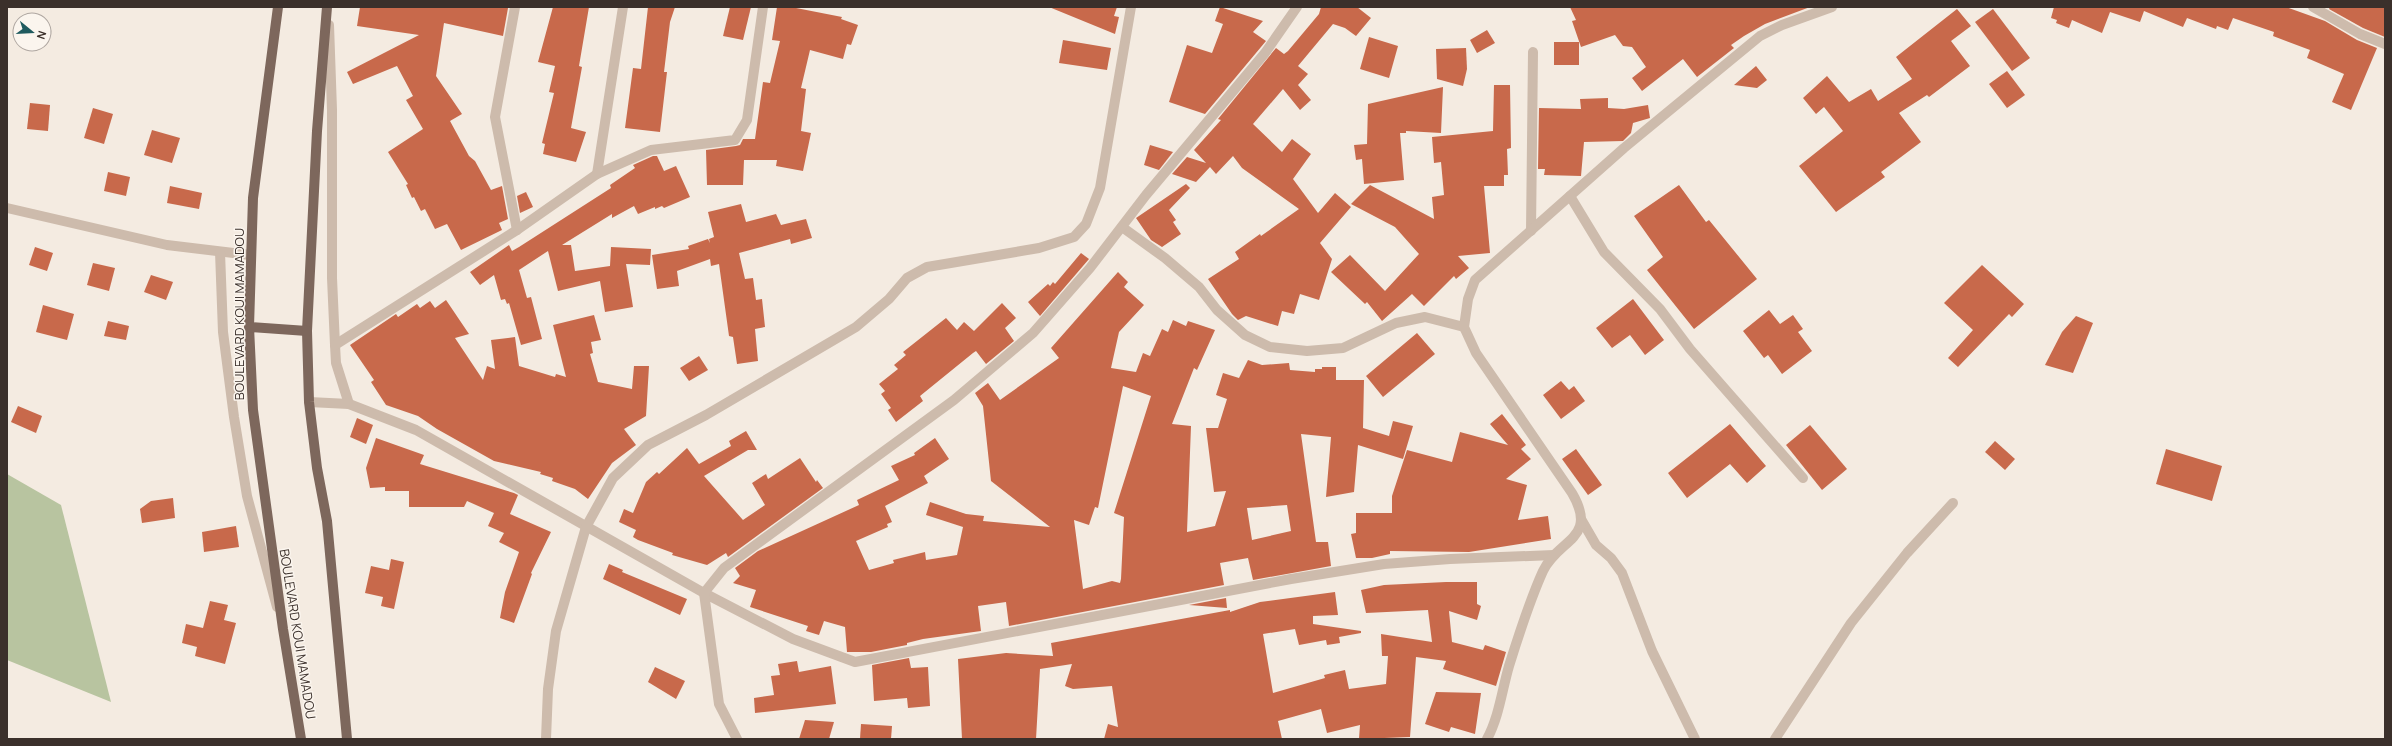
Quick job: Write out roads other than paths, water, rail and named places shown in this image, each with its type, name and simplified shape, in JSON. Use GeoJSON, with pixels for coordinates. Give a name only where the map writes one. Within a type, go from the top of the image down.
{"type":"FeatureCollection","features":[{"type":"Feature","properties":{"kind":"main road","name":"BOULEVARD KOUI MAMADOU"},"geometry":{"type":"LineString","coordinates":[[278,7],[261,121],[253,198],[250,255],[250,328],[253,410],[283,629],[301,739]]}},
{"type":"Feature","properties":{"kind":"main road"},"geometry":{"type":"LineString","coordinates":[[327,7],[317,131],[307,330],[309,402],[317,468],[327,521],[347,739]]}},
{"type":"Feature","properties":{"kind":"main road"},"geometry":{"type":"LineString","coordinates":[[250,328],[307,330]]}},
{"type":"Feature","properties":{"kind":"street"},"geometry":{"type":"LineString","coordinates":[[327,7],[335,345],[336,363],[349,404]]}},
{"type":"Feature","properties":{"kind":"street"},"geometry":{"type":"LineString","coordinates":[[515,7],[508,37],[495,117],[517,230]]}},
{"type":"Feature","properties":{"kind":"street"},"geometry":{"type":"LineString","coordinates":[[597,174],[623,7]]}},
{"type":"Feature","properties":{"kind":"street"},"geometry":{"type":"LineString","coordinates":[[335,345],[517,230],[597,174],[651,150],[735,140],[747,120],[763,7]]}},
{"type":"Feature","properties":{"kind":"street"},"geometry":{"type":"LineString","coordinates":[[546,739],[548,689],[556,631],[586,527],[613,478],[642,450],[856,327],[914,274],[927,267],[1039,248],[1074,237],[1086,224],[1100,188],[1131,7]]}},
{"type":"Feature","properties":{"kind":"street"},"geometry":{"type":"LineString","coordinates":[[737,739],[719,704],[704,593],[724,568],[954,400],[1022,342],[1090,268],[1265,54],[1297,7]]}},
{"type":"Feature","properties":{"kind":"street"},"geometry":{"type":"LineString","coordinates":[[1487,739],[1500,704],[1518,637],[1532,596],[1544,569],[1554,555],[1570,543],[1578,531],[1581,519],[1580,506],[1476,353],[1464,327],[1468,299],[1475,280],[1570,196],[1760,36],[1782,25],[1832,7]]}},
{"type":"Feature","properties":{"kind":"street"},"geometry":{"type":"LineString","coordinates":[[2313,7],[2360,34],[2385,44]]}},
{"type":"Feature","properties":{"kind":"street"},"geometry":{"type":"LineString","coordinates":[[1531,231],[1533,52]]}},
{"type":"Feature","properties":{"kind":"street"},"geometry":{"type":"LineString","coordinates":[[1570,196],[1604,252],[1660,308],[1690,349],[1803,478]]}},
{"type":"Feature","properties":{"kind":"street"},"geometry":{"type":"LineString","coordinates":[[7,208],[167,245],[250,255]]}},
{"type":"Feature","properties":{"kind":"street"},"geometry":{"type":"LineString","coordinates":[[1122,227],[1166,258],[1199,287],[1217,310],[1245,335],[1270,347],[1307,351],[1343,348],[1396,323],[1425,317],[1464,327]]}},
{"type":"Feature","properties":{"kind":"street"},"geometry":{"type":"LineString","coordinates":[[220,252],[223,332],[247,496],[283,629]]}},
{"type":"Feature","properties":{"kind":"street"},"geometry":{"type":"LineString","coordinates":[[309,402],[349,404],[416,430],[704,593],[793,639],[855,662],[1291,579],[1384,564],[1450,559],[1554,555]]}},
{"type":"Feature","properties":{"kind":"street"},"geometry":{"type":"LineString","coordinates":[[1774,739],[1852,623],[1907,553],[1953,503]]}},
{"type":"Feature","properties":{"kind":"street"},"geometry":{"type":"LineString","coordinates":[[1581,519],[1596,545],[1611,558],[1622,573],[1652,651],[1696,739]]}}]}
